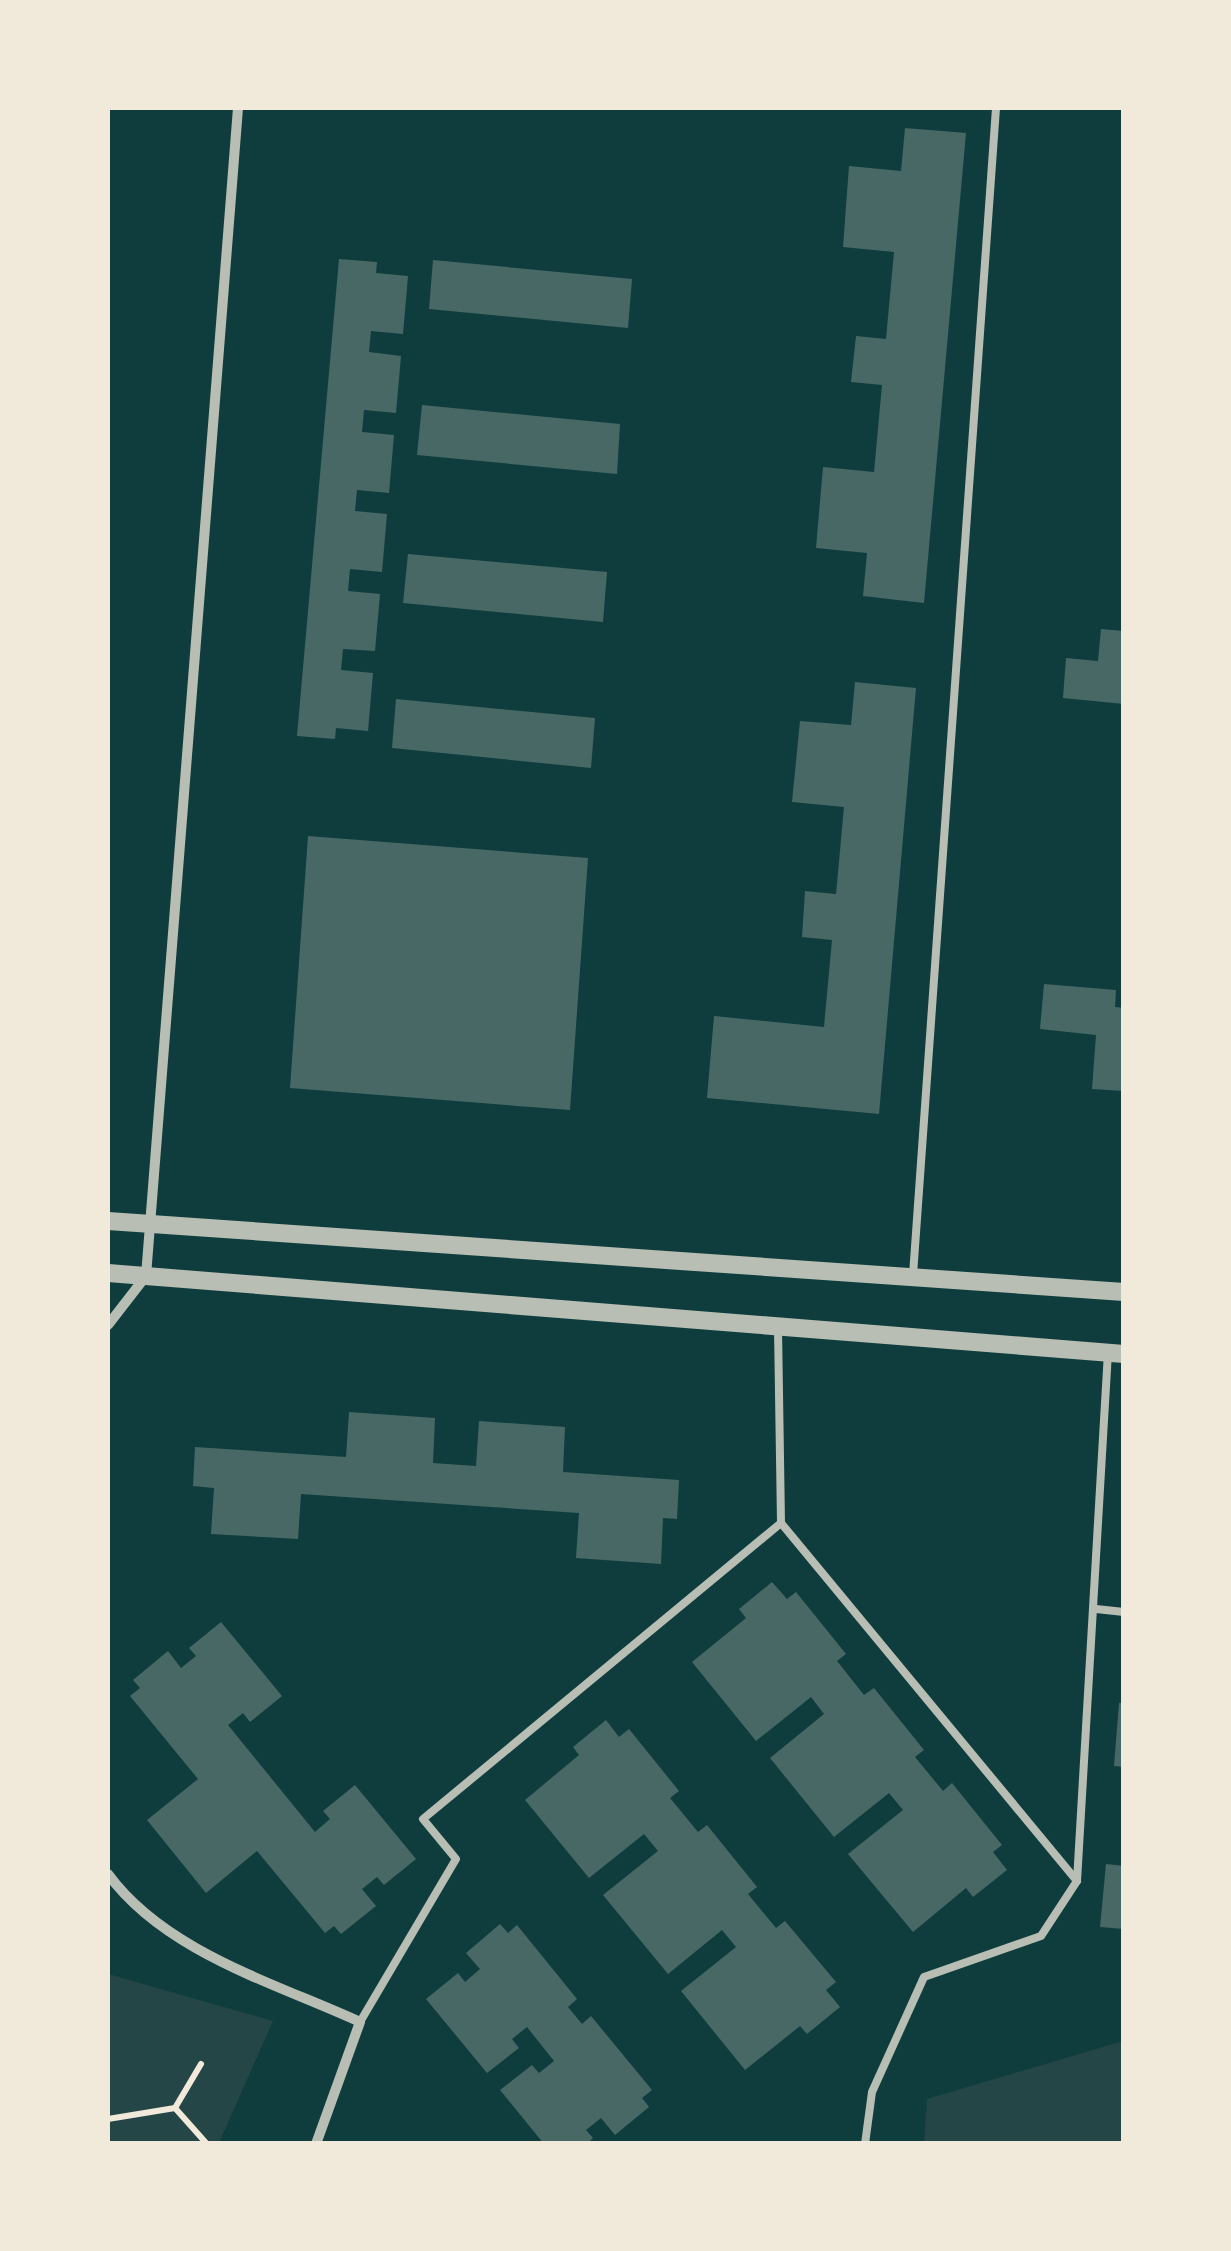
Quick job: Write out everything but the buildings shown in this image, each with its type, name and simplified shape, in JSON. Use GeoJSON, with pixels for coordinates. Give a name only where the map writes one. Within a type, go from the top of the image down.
{"type":"FeatureCollection","features":[{"type":"Feature","properties":{"kind":"street"},"geometry":{"type":"LineString","coordinates":[[108,1326],[146,1276],[152,1224],[238,108]]}},
{"type":"Feature","properties":{"kind":"street"},"geometry":{"type":"LineString","coordinates":[[108,1221],[1124,1292]]}},
{"type":"Feature","properties":{"kind":"street"},"geometry":{"type":"LineString","coordinates":[[108,1274],[1116,1353]]}},
{"type":"Feature","properties":{"kind":"street"},"geometry":{"type":"LineString","coordinates":[[108,1874],[128,1898],[172,1934],[360,2022],[316,2144]]}},
{"type":"Feature","properties":{"kind":"lane"},"geometry":{"type":"LineString","coordinates":[[912,1275],[996,108]]}},
{"type":"Feature","properties":{"kind":"lane"},"geometry":{"type":"LineString","coordinates":[[778,1324],[781,1523],[1078,1881]]}},
{"type":"Feature","properties":{"kind":"lane"},"geometry":{"type":"LineString","coordinates":[[865,2144],[872,2092],[924,1977],[1042,1936],[1078,1881],[1116,1353]]}},
{"type":"Feature","properties":{"kind":"lane"},"geometry":{"type":"LineString","coordinates":[[360,2022],[456,1859],[423,1820],[781,1523]]}},
{"type":"Feature","properties":{"kind":"lane"},"geometry":{"type":"LineString","coordinates":[[1096,1610],[1124,1612]]}},
{"type":"Feature","properties":{"kind":"path"},"geometry":{"type":"LineString","coordinates":[[108,2120],[175,2108],[202,2064]]}},
{"type":"Feature","properties":{"kind":"path"},"geometry":{"type":"LineString","coordinates":[[175,2108],[208,2144]]}},
{"type":"Feature","properties":{"kind":"shaded area"},"geometry":{"type":"Polygon","coordinates":[[[108,1974],[273,2021],[219,2143],[108,2143],[108,1974]]]}},
{"type":"Feature","properties":{"kind":"shaded area"},"geometry":{"type":"Polygon","coordinates":[[[1123,2041],[1123,2143],[924,2143],[927,2099],[1123,2041]]]}}]}
